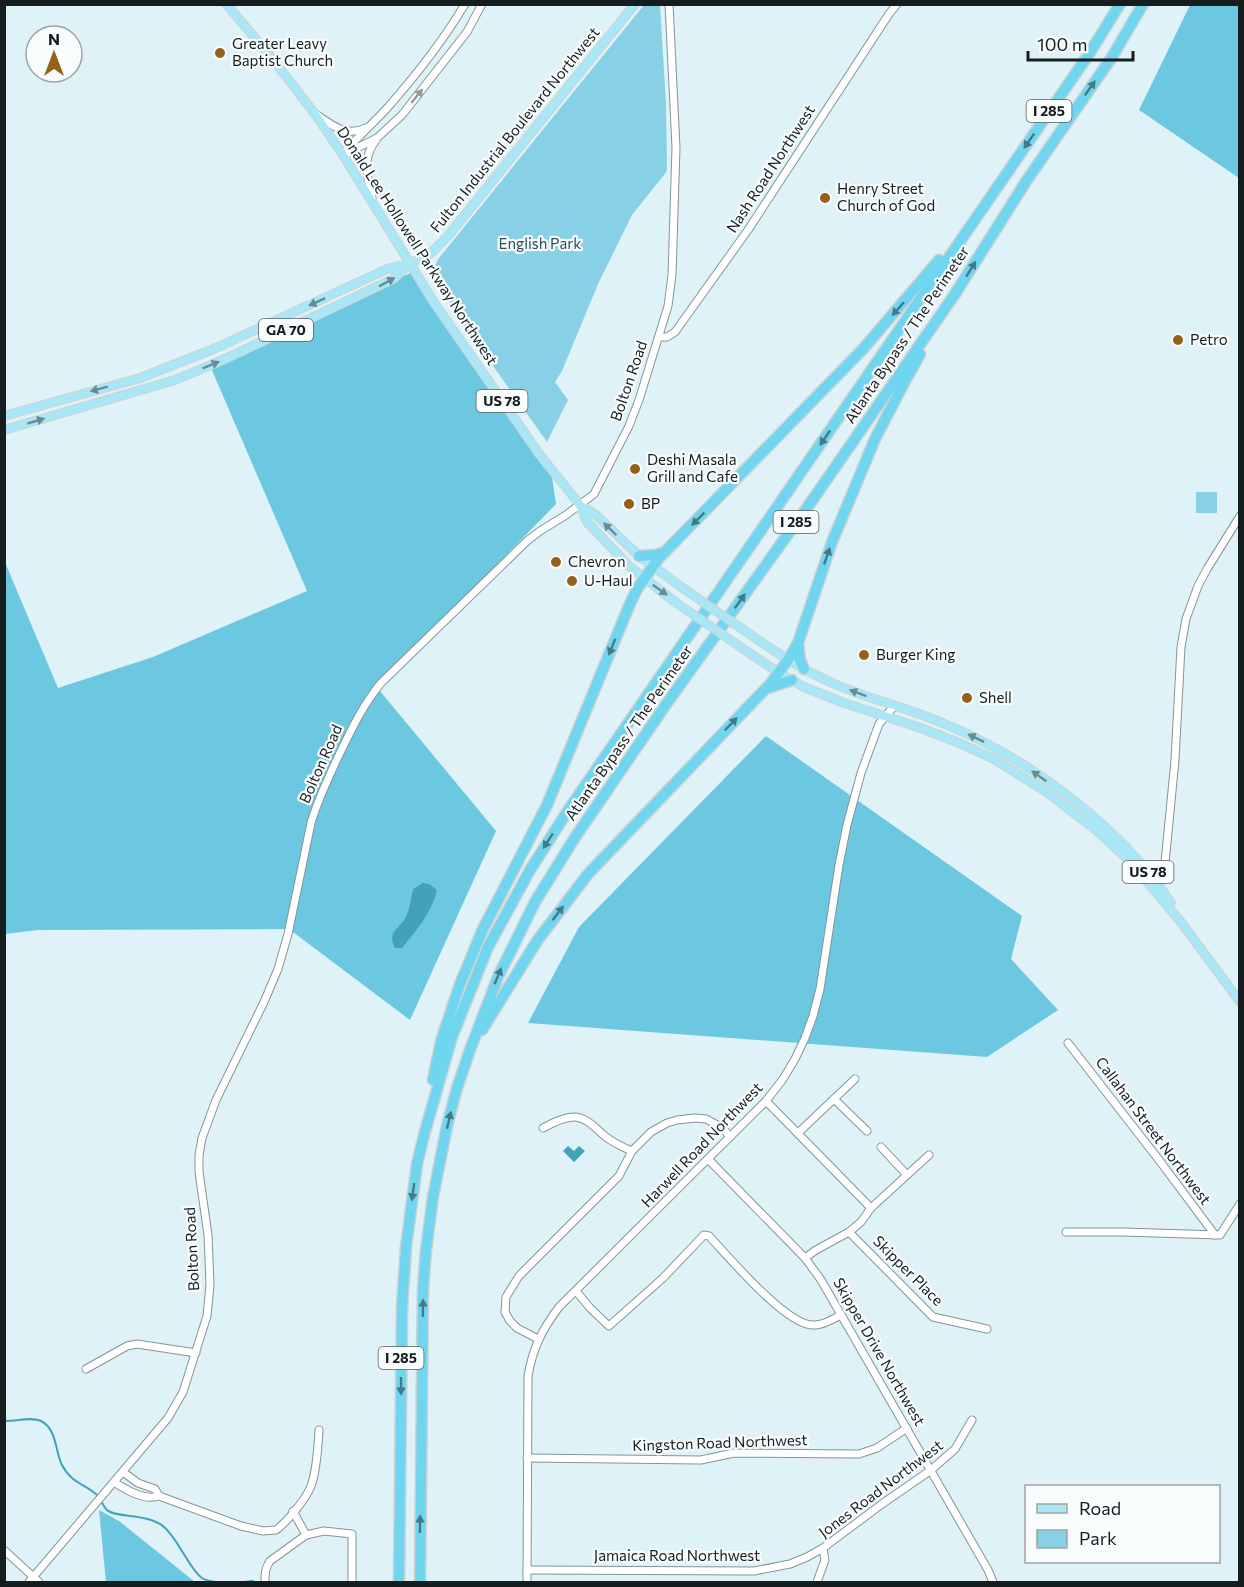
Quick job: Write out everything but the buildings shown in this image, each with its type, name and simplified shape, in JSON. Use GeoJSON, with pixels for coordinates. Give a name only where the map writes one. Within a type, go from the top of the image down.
{"type":"FeatureCollection","features":[{"type":"Feature","properties":{"kind":"highway","name":"Atlanta Bypass / The Perimeter"},"geometry":{"type":"LineString","coordinates":[[399,1582],[401,1349],[404,1275],[411,1201],[424,1135],[449,1047],[488,947],[530,870],[567,812],[1089,54],[1120,4]]}},
{"type":"Feature","properties":{"kind":"highway","name":"Atlanta Bypass / The Perimeter"},"geometry":{"type":"LineString","coordinates":[[420,1582],[422,1332],[426,1250],[433,1197],[455,1097],[470,1050],[511,948],[558,862],[955,294],[1027,180],[1112,57],[1143,4]]}},
{"type":"Feature","properties":{"kind":"highway"},"geometry":{"type":"LineString","coordinates":[[424,1135],[441,1041],[460,984],[482,931],[547,806],[629,606],[644,579],[665,552],[863,349],[977,216]]}},
{"type":"Feature","properties":{"kind":"highway"},"geometry":{"type":"LineString","coordinates":[[470,1050],[537,941],[588,874],[765,689],[788,660],[798,643],[832,542],[875,439],[955,294]]}},
{"type":"Feature","properties":{"kind":"highway"},"geometry":{"type":"LineString","coordinates":[[639,556],[665,552]]}},
{"type":"Feature","properties":{"kind":"highway"},"geometry":{"type":"LineString","coordinates":[[798,643],[800,660],[804,669]]}},
{"type":"Feature","properties":{"kind":"highway"},"geometry":{"type":"LineString","coordinates":[[765,689],[792,680]]}},
{"type":"Feature","properties":{"kind":"main road","name":"Donald Lee Hollowell Parkway Northwest"},"geometry":{"type":"LineString","coordinates":[[226,4],[315,114],[435,304],[552,472],[580,505],[587,522],[621,559],[675,602],[779,673],[825,695],[957,742],[994,759],[1030,780],[1095,829],[1151,881]]}},
{"type":"Feature","properties":{"kind":"main road","name":"Fulton Industrial Boulevard Northwest"},"geometry":{"type":"LineString","coordinates":[[4,430],[175,380],[223,360],[393,279],[410,264],[431,253],[447,236],[635,4]]}},
{"type":"Feature","properties":{"kind":"main road","name":"Fulton Industrial Boulevard Northwest"},"geometry":{"type":"LineString","coordinates":[[4,416],[140,378],[216,348],[387,269],[410,264]]}},
{"type":"Feature","properties":{"kind":"main road","name":"Donald Lee Hollowell Parkway Northwest"},"geometry":{"type":"LineString","coordinates":[[580,505],[595,514],[652,567],[788,660],[836,685],[966,733],[1007,754],[1067,796],[1129,850],[1239,1002]]}},
{"type":"Feature","properties":{"kind":"street"},"geometry":{"type":"LineString","coordinates":[[343,155],[427,59],[465,4]]}},
{"type":"Feature","properties":{"kind":"street"},"geometry":{"type":"LineString","coordinates":[[372,202],[366,160],[369,150],[377,138],[402,115],[430,80],[467,32],[482,4]]}},
{"type":"Feature","properties":{"kind":"street","name":"Bolton Road"},"geometry":{"type":"LineString","coordinates":[[34,1581],[94,1505],[168,1418],[183,1392],[207,1316],[210,1285],[208,1235],[199,1172],[202,1138],[216,1100],[278,969],[288,934],[311,823],[323,788],[359,714],[381,683],[527,541],[594,494],[629,426],[668,306],[672,275],[676,148],[669,4]]}},
{"type":"Feature","properties":{"kind":"street","name":"Nash Road Northwest"},"geometry":{"type":"LineString","coordinates":[[659,337],[667,337],[675,332],[748,230],[897,4]]}},
{"type":"Feature","properties":{"kind":"street"},"geometry":{"type":"LineString","coordinates":[[315,114],[342,131],[356,131],[371,125]]}},
{"type":"Feature","properties":{"kind":"street"},"geometry":{"type":"LineString","coordinates":[[343,155],[377,138]]}},
{"type":"Feature","properties":{"kind":"street"},"geometry":{"type":"LineString","coordinates":[[1151,881],[1162,872],[1165,863],[1174,783],[1181,647],[1186,619],[1198,586],[1239,516]]}},
{"type":"Feature","properties":{"kind":"street","name":"Harwell Road Northwest"},"geometry":{"type":"LineString","coordinates":[[527,1582],[528,1376],[531,1358],[538,1339],[559,1307],[766,1101],[795,1059],[813,1016],[820,989],[839,866],[861,773],[879,724],[894,706]]}},
{"type":"Feature","properties":{"kind":"street","name":"Callahan Street Northwest"},"geometry":{"type":"LineString","coordinates":[[1068,1043],[1215,1235]]}},
{"type":"Feature","properties":{"kind":"street"},"geometry":{"type":"LineString","coordinates":[[798,1133],[855,1079]]}},
{"type":"Feature","properties":{"kind":"street"},"geometry":{"type":"LineString","coordinates":[[834,1099],[867,1131]]}},
{"type":"Feature","properties":{"kind":"street"},"geometry":{"type":"LineString","coordinates":[[766,1101],[871,1208]]}},
{"type":"Feature","properties":{"kind":"street"},"geometry":{"type":"LineString","coordinates":[[543,1128],[554,1122],[577,1117],[593,1125],[621,1147],[632,1151]]}},
{"type":"Feature","properties":{"kind":"street"},"geometry":{"type":"LineString","coordinates":[[538,1339],[517,1328],[510,1321],[505,1312],[506,1297],[519,1276],[619,1176],[632,1151],[651,1132],[677,1120],[706,1119],[723,1128],[730,1137]]}},
{"type":"Feature","properties":{"kind":"street"},"geometry":{"type":"LineString","coordinates":[[881,1147],[908,1175]]}},
{"type":"Feature","properties":{"kind":"street"},"geometry":{"type":"LineString","coordinates":[[805,1258],[849,1232],[871,1208],[929,1155]]}},
{"type":"Feature","properties":{"kind":"street","name":"Skipper Drive Northwest"},"geometry":{"type":"LineString","coordinates":[[708,1160],[805,1258],[821,1280],[932,1470],[993,1582]]}},
{"type":"Feature","properties":{"kind":"street"},"geometry":{"type":"LineString","coordinates":[[1066,1232],[1220,1235],[1239,1204]]}},
{"type":"Feature","properties":{"kind":"street","name":"Skipper Place"},"geometry":{"type":"LineString","coordinates":[[849,1232],[933,1317],[987,1329]]}},
{"type":"Feature","properties":{"kind":"street"},"geometry":{"type":"LineString","coordinates":[[576,1290],[590,1308],[609,1326],[663,1278],[704,1235],[709,1236],[753,1284],[790,1317],[815,1326],[841,1315]]}},
{"type":"Feature","properties":{"kind":"street"},"geometry":{"type":"LineString","coordinates":[[86,1369],[128,1346],[137,1344],[196,1353]]}},
{"type":"Feature","properties":{"kind":"street","name":"Jones Road Northwest"},"geometry":{"type":"LineString","coordinates":[[817,1582],[825,1560],[824,1548],[932,1470],[955,1449],[972,1420]]}},
{"type":"Feature","properties":{"kind":"street","name":"Kingston Road Northwest"},"geometry":{"type":"LineString","coordinates":[[527,1458],[701,1460],[734,1453],[859,1454],[877,1448],[907,1428]]}},
{"type":"Feature","properties":{"kind":"street"},"geometry":{"type":"LineString","coordinates":[[123,1472],[140,1484],[155,1489],[159,1496],[242,1526],[263,1531],[278,1529],[311,1486],[319,1430]]}},
{"type":"Feature","properties":{"kind":"street"},"geometry":{"type":"LineString","coordinates":[[114,1482],[151,1499],[159,1496]]}},
{"type":"Feature","properties":{"kind":"street"},"geometry":{"type":"LineString","coordinates":[[136,1493],[140,1484]]}},
{"type":"Feature","properties":{"kind":"street"},"geometry":{"type":"LineString","coordinates":[[294,1511],[306,1534]]}},
{"type":"Feature","properties":{"kind":"street"},"geometry":{"type":"LineString","coordinates":[[266,1582],[266,1566],[270,1561],[306,1534],[324,1531],[352,1534],[352,1582]]}},
{"type":"Feature","properties":{"kind":"street","name":"Jamaica Road Northwest"},"geometry":{"type":"LineString","coordinates":[[527,1569],[754,1571],[790,1564],[824,1548]]}},
{"type":"Feature","properties":{"kind":"street"},"geometry":{"type":"LineString","coordinates":[[4,1550],[34,1581]]}},
{"type":"Feature","properties":{"kind":"green space","name":"English Park"},"geometry":{"type":"Polygon","coordinates":[[[644,5],[660,5],[666,104],[667,171],[632,215],[598,284],[562,371],[555,382],[568,400],[547,442],[464,325],[431,272],[439,258],[644,5]]]}},
{"type":"Feature","properties":{"kind":"green space"},"geometry":{"type":"Polygon","coordinates":[[[1196,492],[1217,492],[1217,513],[1196,513],[1196,492]]]}},
{"type":"Feature","properties":{"kind":"shaded area"},"geometry":{"type":"Polygon","coordinates":[[[1190,5],[1239,5],[1239,178],[1139,110],[1190,5]]]}},
{"type":"Feature","properties":{"kind":"shaded area"},"geometry":{"type":"Polygon","coordinates":[[[415,271],[550,464],[556,504],[449,614],[375,685],[496,831],[410,1020],[289,929],[38,930],[5,934],[4,560],[58,688],[153,657],[307,591],[208,361],[415,271]]]}},
{"type":"Feature","properties":{"kind":"shaded area"},"geometry":{"type":"Polygon","coordinates":[[[766,736],[1022,916],[1011,959],[1058,1010],[987,1057],[528,1023],[579,927],[766,736]]]}},
{"type":"Feature","properties":{"kind":"shaded area"},"geometry":{"type":"Polygon","coordinates":[[[423,883],[437,890],[435,898],[423,921],[402,948],[395,948],[393,934],[407,915],[413,889],[423,883]]]}},
{"type":"Feature","properties":{"kind":"shaded area"},"geometry":{"type":"Polygon","coordinates":[[[568,1146],[574,1151],[579,1146],[585,1151],[574,1162],[563,1151],[568,1146]]]}},
{"type":"Feature","properties":{"kind":"shaded area"},"geometry":{"type":"Polygon","coordinates":[[[99,1510],[119,1521],[195,1582],[106,1582],[99,1510]]]}},
{"type":"Feature","properties":{"kind":"waterway"},"geometry":{"type":"LineString","coordinates":[[4,1421],[32,1419],[41,1421],[50,1429],[62,1465],[74,1480],[97,1495],[107,1510],[150,1520],[164,1527],[197,1574],[205,1580],[215,1582]]}},
{"type":"Feature","properties":{"kind":"waterway"},"geometry":{"type":"LineString","coordinates":[[244,1582],[255,1582]]}},
{"type":"Feature","properties":{"kind":"place","name":"Greater Leavy Baptist Church"},"geometry":{"type":"Point","coordinates":[220,53]}},
{"type":"Feature","properties":{"kind":"place","name":"Henry Street Church of God"},"geometry":{"type":"Point","coordinates":[825,198]}},
{"type":"Feature","properties":{"kind":"place","name":"Petro"},"geometry":{"type":"Point","coordinates":[1178,340]}},
{"type":"Feature","properties":{"kind":"place","name":"Deshi Masala Grill and Cafe"},"geometry":{"type":"Point","coordinates":[635,469]}},
{"type":"Feature","properties":{"kind":"place","name":"BP"},"geometry":{"type":"Point","coordinates":[629,504]}},
{"type":"Feature","properties":{"kind":"place","name":"Chevron"},"geometry":{"type":"Point","coordinates":[556,562]}},
{"type":"Feature","properties":{"kind":"place","name":"U-Haul"},"geometry":{"type":"Point","coordinates":[572,581]}},
{"type":"Feature","properties":{"kind":"place","name":"Burger King"},"geometry":{"type":"Point","coordinates":[864,655]}},
{"type":"Feature","properties":{"kind":"place","name":"Shell"},"geometry":{"type":"Point","coordinates":[967,698]}}]}
